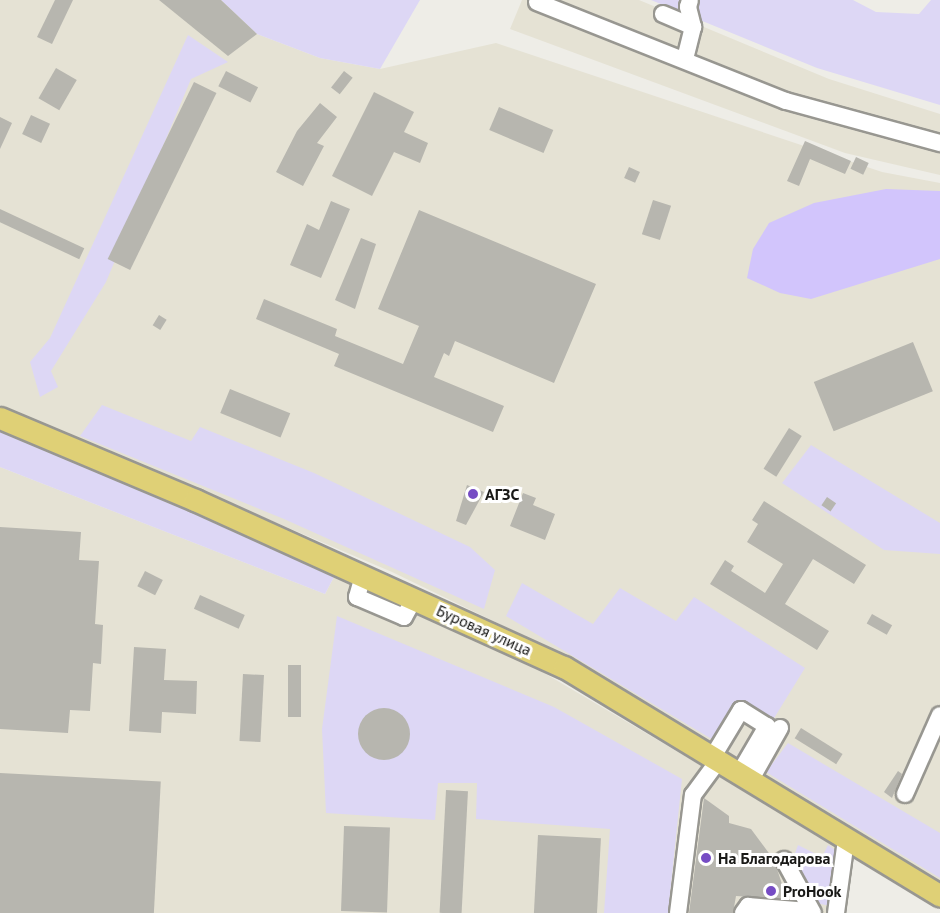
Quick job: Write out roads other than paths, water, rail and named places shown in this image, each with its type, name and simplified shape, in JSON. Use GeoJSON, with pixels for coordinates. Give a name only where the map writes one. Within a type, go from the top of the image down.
{"type":"FeatureCollection","features":[{"type":"Feature","properties":{"kind":"main road","name":"Буровая улица"},"geometry":{"type":"LineString","coordinates":[[0,417],[564,667],[940,896]]}},
{"type":"Feature","properties":{"kind":"street"},"geometry":{"type":"LineString","coordinates":[[685,59],[693,27],[688,8],[690,0]]}},
{"type":"Feature","properties":{"kind":"street"},"geometry":{"type":"LineString","coordinates":[[537,2],[786,101],[940,143]]}},
{"type":"Feature","properties":{"kind":"street"},"geometry":{"type":"LineString","coordinates":[[663,14],[693,27]]}},
{"type":"Feature","properties":{"kind":"street"},"geometry":{"type":"LineString","coordinates":[[678,913],[693,795],[715,760],[741,710],[767,726],[744,778]]}},
{"type":"Feature","properties":{"kind":"street"},"geometry":{"type":"LineString","coordinates":[[905,794],[940,716]]}},
{"type":"Feature","properties":{"kind":"street"},"geometry":{"type":"LineString","coordinates":[[744,778],[780,728]]}},
{"type":"Feature","properties":{"kind":"street"},"geometry":{"type":"LineString","coordinates":[[836,913],[846,840]]}},
{"type":"Feature","properties":{"kind":"street"},"geometry":{"type":"LineString","coordinates":[[784,860],[811,912]]}},
{"type":"Feature","properties":{"kind":"street"},"geometry":{"type":"LineString","coordinates":[[743,913],[748,906],[811,912]]}},
{"type":"Feature","properties":{"kind":"place","name":"АГЗС"},"geometry":{"type":"Point","coordinates":[473,494]}},
{"type":"Feature","properties":{"kind":"place","name":"На Благодарова"},"geometry":{"type":"Point","coordinates":[706,858]}},
{"type":"Feature","properties":{"kind":"place","name":"ProHook"},"geometry":{"type":"Point","coordinates":[771,891]}}]}
